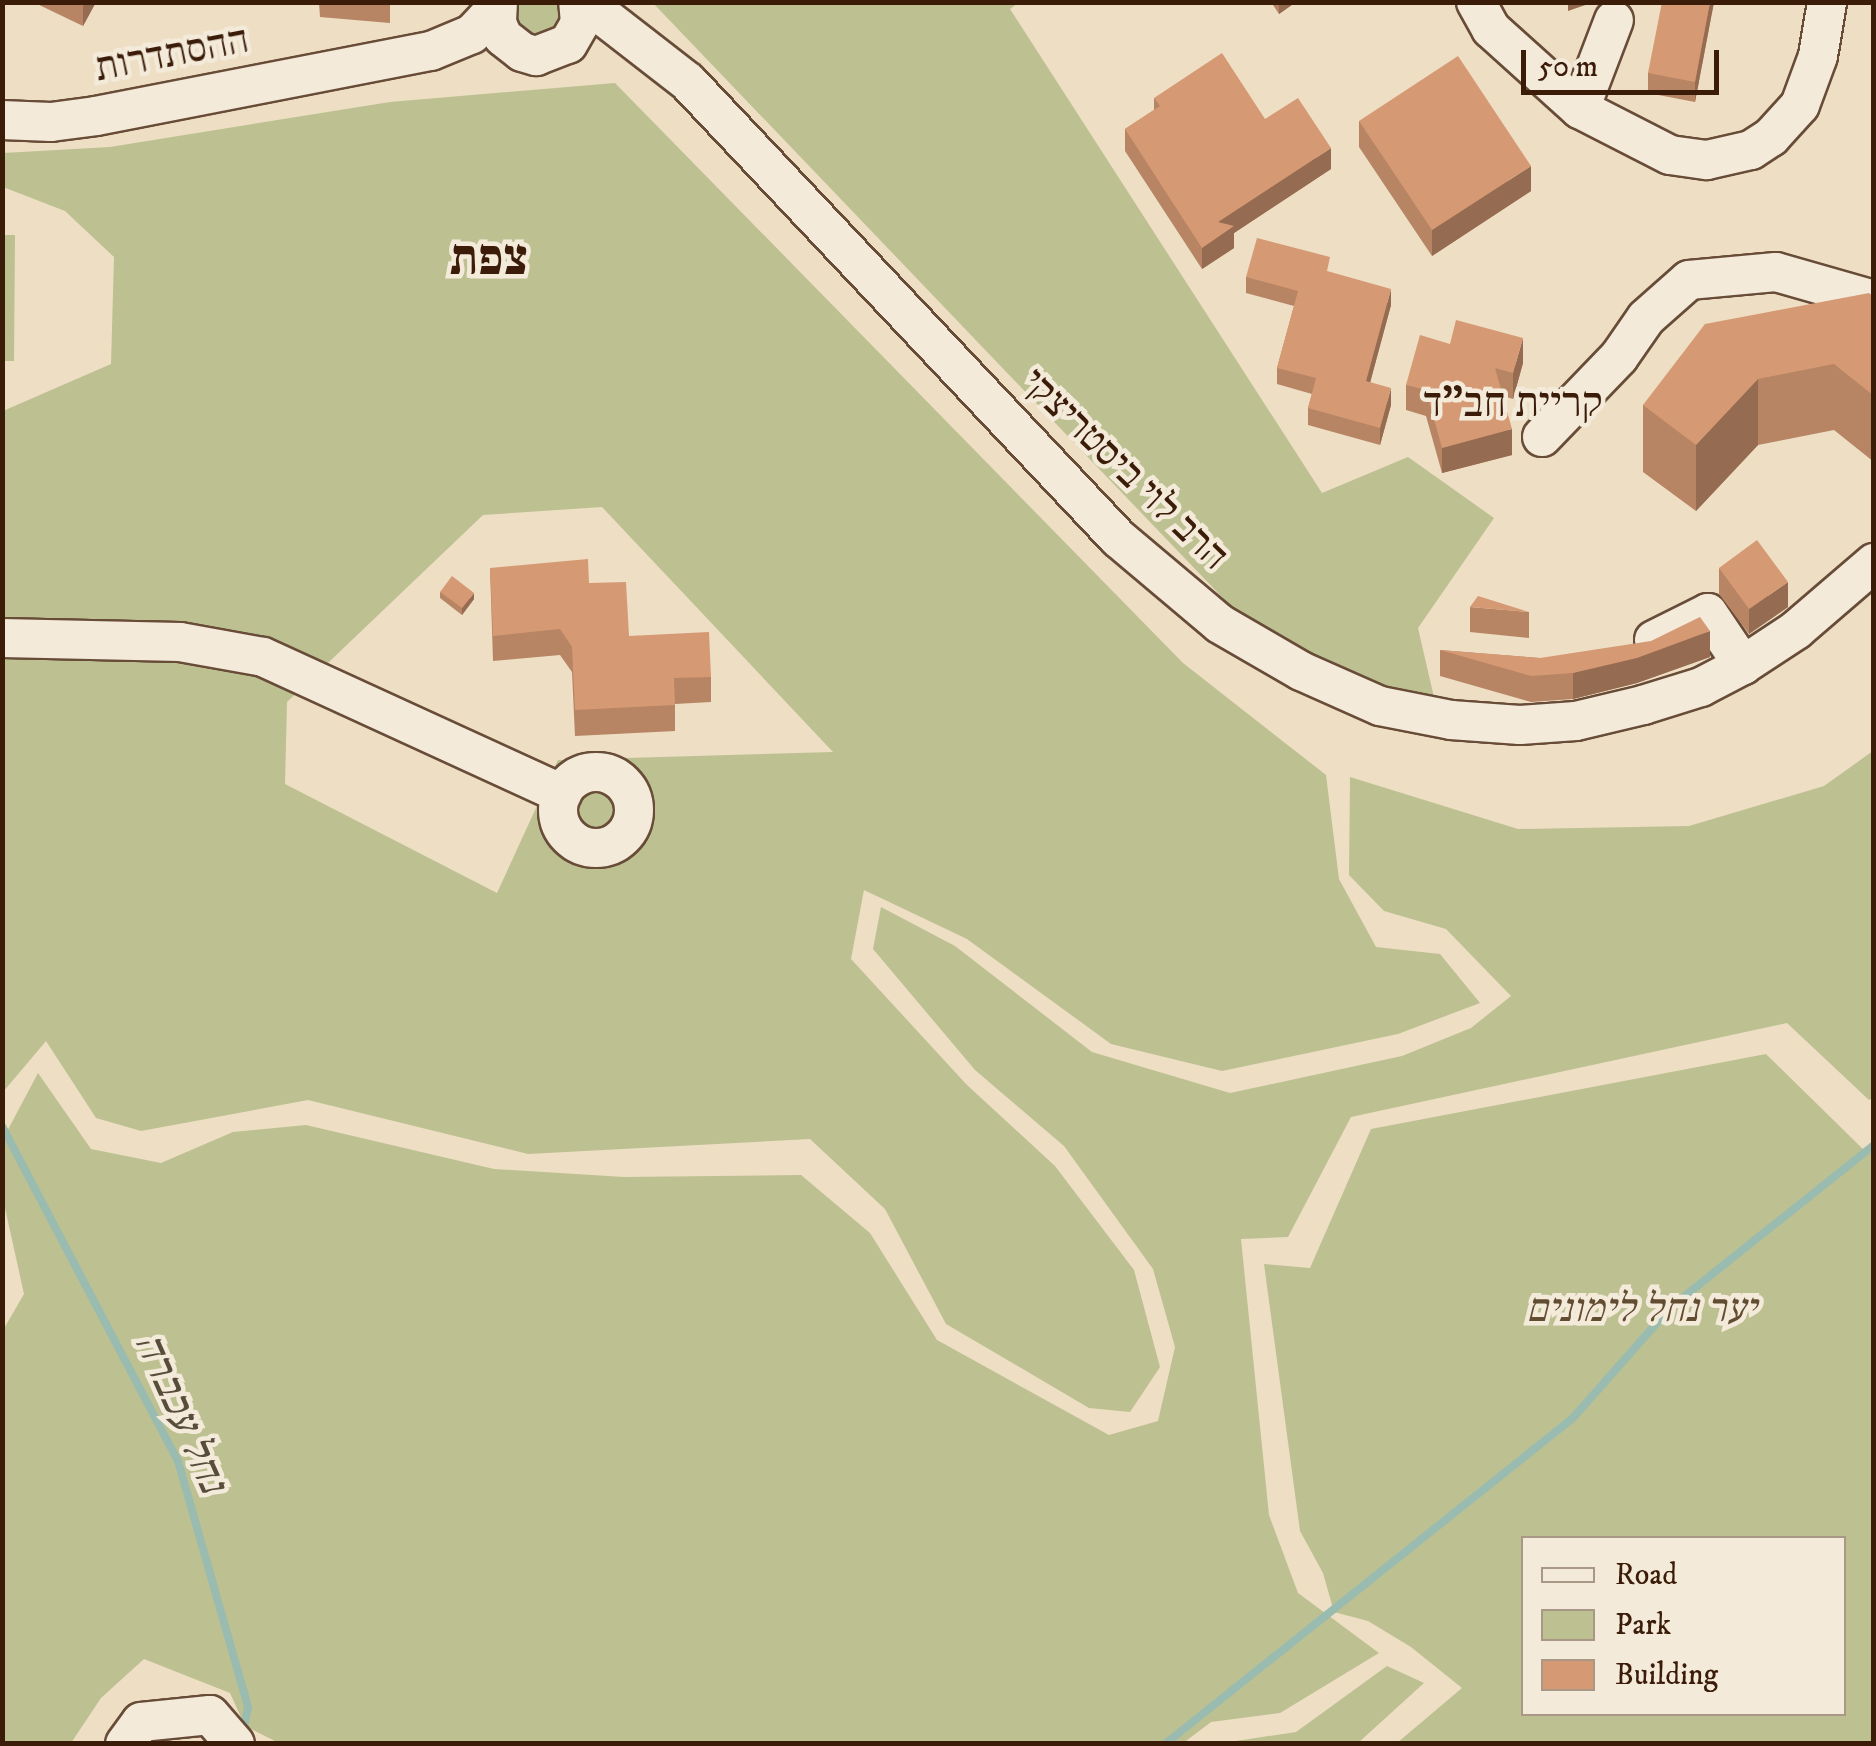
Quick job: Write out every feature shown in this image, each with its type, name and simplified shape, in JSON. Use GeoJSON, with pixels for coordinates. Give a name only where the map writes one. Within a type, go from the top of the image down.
{"type":"FeatureCollection","features":[{"type":"Feature","properties":{"kind":"street"},"geometry":{"type":"LineString","coordinates":[[497,5],[503,37],[536,53],[574,36],[582,2]]}},
{"type":"Feature","properties":{"kind":"street","name":"הרב לוי ביסטריצקי"},"geometry":{"type":"LineString","coordinates":[[582,2],[676,73],[1118,538],[1220,624],[1301,671],[1380,706],[1451,720],[1520,725],[1576,721],[1643,705],[1701,688],[1743,664],[1808,620],[1874,563]]}},
{"type":"Feature","properties":{"kind":"street"},"geometry":{"type":"LineString","coordinates":[[1476,2],[1491,30],[1580,110],[1670,156],[1706,160],[1751,150],[1771,136],[1800,105],[1818,56],[1828,2]]}},
{"type":"Feature","properties":{"kind":"street","name":"ההסתדרות"},"geometry":{"type":"LineString","coordinates":[[2,120],[50,122],[96,116],[416,54],[459,43],[497,5]]}},
{"type":"Feature","properties":{"kind":"street"},"geometry":{"type":"LineString","coordinates":[[1580,110],[1614,20]]}},
{"type":"Feature","properties":{"kind":"street","name":"הרב לוי ביסטריצקי"},"geometry":{"type":"LineString","coordinates":[[536,53],[607,48],[651,58],[676,73]]}},
{"type":"Feature","properties":{"kind":"street","name":"ההסתדרות"},"geometry":{"type":"LineString","coordinates":[[416,54],[536,53]]}},
{"type":"Feature","properties":{"kind":"street"},"geometry":{"type":"LineString","coordinates":[[1542,436],[1619,357],[1646,318],[1689,280],[1776,272],[1874,300]]}},
{"type":"Feature","properties":{"kind":"street"},"geometry":{"type":"LineString","coordinates":[[1610,650],[1647,644],[1708,613],[1743,664]]}},
{"type":"Feature","properties":{"kind":"street"},"geometry":{"type":"LineString","coordinates":[[2,638],[180,642],[263,657],[562,794]]}},
{"type":"Feature","properties":{"kind":"street"},"geometry":{"type":"LineString","coordinates":[[125,1744],[142,1722],[210,1715],[234,1743]]}},
{"type":"Feature","properties":{"kind":"green space"},"geometry":{"type":"Polygon","coordinates":[[[513,3],[563,3],[566,20],[542,42],[518,33],[513,3]]]}},
{"type":"Feature","properties":{"kind":"green space"},"geometry":{"type":"Polygon","coordinates":[[[653,3],[1018,3],[1010,9],[1322,493],[1408,457],[1494,518],[1418,628],[1442,732],[1264,641],[653,3]]]}},
{"type":"Feature","properties":{"kind":"green space"},"geometry":{"type":"Polygon","coordinates":[[[615,83],[1183,663],[1326,775],[1339,879],[1376,947],[1440,954],[1480,1003],[1398,1034],[1222,1071],[1111,1044],[967,939],[864,890],[851,959],[966,1084],[1055,1166],[1134,1270],[1160,1367],[1130,1412],[1089,1408],[946,1324],[885,1209],[810,1139],[528,1154],[308,1100],[141,1131],[96,1118],[46,1041],[3,1092],[3,411],[111,364],[114,257],[65,211],[3,187],[3,153],[110,147],[390,102],[615,83]],[[602,507],[483,515],[287,702],[285,784],[497,893],[558,760],[833,752],[602,507]]]}},
{"type":"Feature","properties":{"kind":"green space"},"geometry":{"type":"Polygon","coordinates":[[[3,235],[15,235],[14,361],[3,361],[3,235]]]}},
{"type":"Feature","properties":{"kind":"green space"},"geometry":{"type":"Polygon","coordinates":[[[1873,751],[1873,1098],[1869,1100],[1787,1023],[1351,1117],[1288,1237],[1241,1239],[1269,1515],[1298,1593],[1379,1653],[1280,1713],[1211,1722],[1182,1744],[279,1743],[245,1726],[230,1693],[144,1659],[101,1698],[71,1743],[3,1743],[2,1332],[24,1294],[3,1199],[3,1139],[38,1073],[91,1149],[161,1163],[233,1132],[306,1125],[494,1169],[624,1177],[801,1175],[870,1233],[937,1340],[1109,1435],[1158,1421],[1175,1347],[1153,1269],[1064,1146],[975,1070],[873,949],[881,907],[955,946],[1092,1052],[1230,1093],[1402,1056],[1471,1028],[1511,996],[1446,929],[1384,911],[1349,875],[1350,777],[1518,829],[1689,826],[1824,786],[1873,751]]]}},
{"type":"Feature","properties":{"kind":"green space","name":"יער נחל לימונים"},"geometry":{"type":"Polygon","coordinates":[[[1766,1054],[1868,1154],[1873,1152],[1873,1743],[1397,1743],[1462,1688],[1411,1647],[1368,1621],[1334,1612],[1323,1573],[1300,1531],[1264,1264],[1310,1268],[1371,1129],[1766,1054]]]}},
{"type":"Feature","properties":{"kind":"green space"},"geometry":{"type":"Polygon","coordinates":[[[1387,1666],[1424,1683],[1358,1743],[1223,1743],[1296,1732],[1387,1666]]]}},
{"type":"Feature","properties":{"kind":"building"},"geometry":{"type":"Polygon","coordinates":[[[1662,2],[1710,2],[1695,82],[1648,73],[1662,2]]]}},
{"type":"Feature","properties":{"kind":"building"},"geometry":{"type":"Polygon","coordinates":[[[1222,53],[1265,119],[1298,98],[1331,148],[1218,222],[1234,226],[1202,248],[1125,129],[1160,106],[1154,98],[1222,53]]]}},
{"type":"Feature","properties":{"kind":"building"},"geometry":{"type":"Polygon","coordinates":[[[1458,56],[1531,166],[1432,230],[1359,121],[1458,56]]]}},
{"type":"Feature","properties":{"kind":"building"},"geometry":{"type":"Polygon","coordinates":[[[1257,238],[1330,257],[1327,271],[1391,289],[1366,381],[1391,388],[1380,428],[1308,408],[1316,378],[1277,368],[1298,291],[1246,277],[1257,238]]]}},
{"type":"Feature","properties":{"kind":"building"},"geometry":{"type":"Polygon","coordinates":[[[1869,293],[1874,297],[1874,396],[1834,364],[1758,379],[1696,445],[1643,405],[1705,324],[1869,293]]]}},
{"type":"Feature","properties":{"kind":"building"},"geometry":{"type":"Polygon","coordinates":[[[1456,320],[1523,338],[1513,373],[1495,368],[1512,429],[1442,448],[1426,390],[1406,385],[1420,335],[1450,344],[1456,320]]]}},
{"type":"Feature","properties":{"kind":"building"},"geometry":{"type":"Polygon","coordinates":[[[1757,540],[1788,582],[1749,609],[1719,568],[1757,540]]]}},
{"type":"Feature","properties":{"kind":"building"},"geometry":{"type":"Polygon","coordinates":[[[588,559],[589,583],[626,582],[629,636],[709,632],[711,677],[674,678],[675,705],[575,710],[572,647],[560,629],[493,636],[490,568],[588,559]]]}},
{"type":"Feature","properties":{"kind":"building"},"geometry":{"type":"Polygon","coordinates":[[[452,576],[474,593],[462,608],[440,592],[452,576]]]}},
{"type":"Feature","properties":{"kind":"building"},"geometry":{"type":"Polygon","coordinates":[[[1478,596],[1529,612],[1470,607],[1478,596]]]}},
{"type":"Feature","properties":{"kind":"building"},"geometry":{"type":"Polygon","coordinates":[[[1700,617],[1710,631],[1637,658],[1573,673],[1531,676],[1440,650],[1540,658],[1651,641],[1700,617]]]}},
{"type":"Feature","properties":{"kind":"waterway","name":"נחל עכברה"},"geometry":{"type":"LineString","coordinates":[[2,1126],[178,1461],[248,1707],[243,1733]]}},
{"type":"Feature","properties":{"kind":"waterway"},"geometry":{"type":"LineString","coordinates":[[1165,1744],[1573,1418],[1671,1307],[1874,1145]]}},
{"type":"Feature","properties":{"kind":"district","name":"צפת"},"geometry":{"type":"Point","coordinates":[489,260]}},
{"type":"Feature","properties":{"kind":"district","name":"קריית חב\"ד"},"geometry":{"type":"Point","coordinates":[1513,404]}}]}
